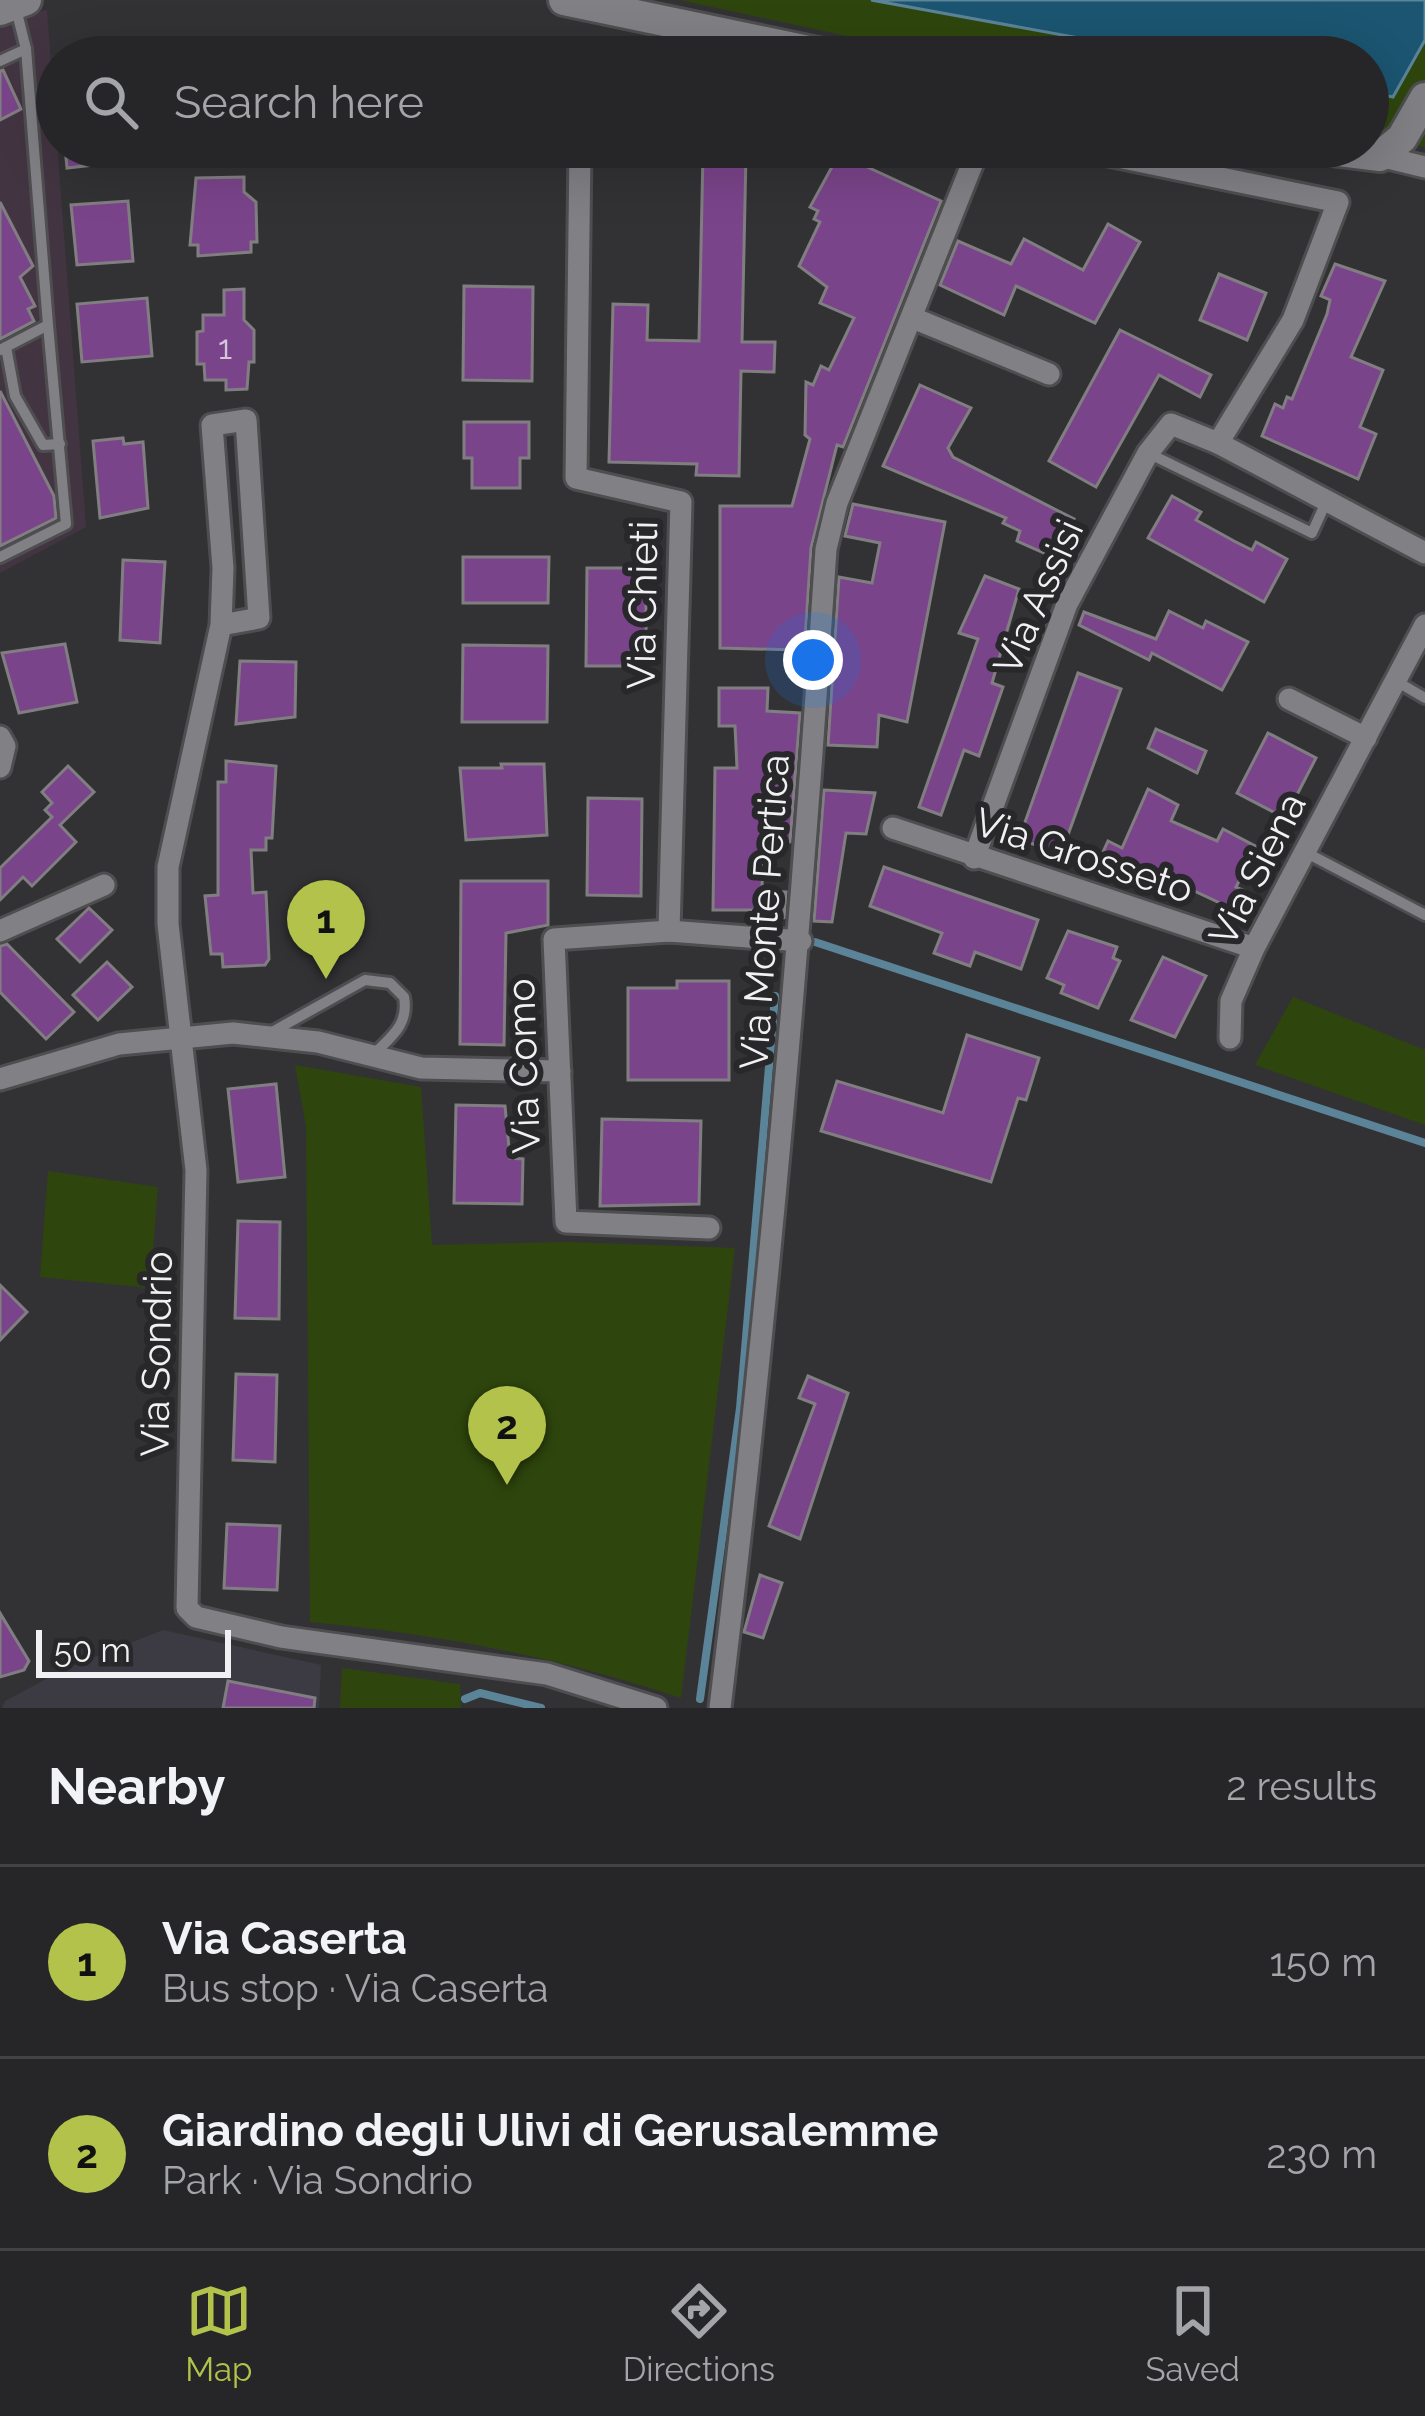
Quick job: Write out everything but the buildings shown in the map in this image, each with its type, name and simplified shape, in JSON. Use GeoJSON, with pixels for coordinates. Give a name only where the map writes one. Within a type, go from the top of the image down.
{"type":"FeatureCollection","features":[{"type":"Feature","properties":{"kind":"main road"},"geometry":{"type":"LineString","coordinates":[[564,0],[677,36]]}},
{"type":"Feature","properties":{"kind":"main road"},"geometry":{"type":"LineString","coordinates":[[1389,143],[1394,143],[1425,98]]}},
{"type":"Feature","properties":{"kind":"street"},"geometry":{"type":"LineString","coordinates":[[1394,143],[1425,167]]}},
{"type":"Feature","properties":{"kind":"street","name":"Via Chieti"},"geometry":{"type":"LineString","coordinates":[[580,168],[576,478],[681,502],[669,931]]}},
{"type":"Feature","properties":{"kind":"street","name":"Via Monte Pertica"},"geometry":{"type":"LineString","coordinates":[[720,1708],[750,1474],[801,941],[826,549],[837,503],[971,168]]}},
{"type":"Feature","properties":{"kind":"street"},"geometry":{"type":"LineString","coordinates":[[1172,168],[1338,202],[1293,320],[1218,443]]}},
{"type":"Feature","properties":{"kind":"street"},"geometry":{"type":"LineString","coordinates":[[913,318],[1049,374]]}},
{"type":"Feature","properties":{"kind":"street","name":"Via Sondrio"},"geometry":{"type":"LineString","coordinates":[[221,625],[259,618],[246,419],[212,425],[223,568],[221,625],[168,867],[168,924],[196,1170],[187,1608],[196,1617],[281,1637],[548,1674],[656,1708]]}},
{"type":"Feature","properties":{"kind":"street"},"geometry":{"type":"LineString","coordinates":[[1148,453],[1171,424],[1218,443],[1425,553]]}},
{"type":"Feature","properties":{"kind":"street","name":"Via Assisi"},"geometry":{"type":"LineString","coordinates":[[974,858],[1067,604],[1148,453]]}},
{"type":"Feature","properties":{"kind":"street","name":"Via Siena"},"geometry":{"type":"LineString","coordinates":[[1230,1038],[1231,1000],[1254,948],[1425,625]]}},
{"type":"Feature","properties":{"kind":"street"},"geometry":{"type":"LineString","coordinates":[[1289,700],[1366,738]]}},
{"type":"Feature","properties":{"kind":"street"},"geometry":{"type":"LineString","coordinates":[[0,737],[4,746],[0,767]]}},
{"type":"Feature","properties":{"kind":"street","name":"Via Grosseto"},"geometry":{"type":"LineString","coordinates":[[892,828],[1254,948]]}},
{"type":"Feature","properties":{"kind":"street"},"geometry":{"type":"LineString","coordinates":[[0,931],[104,885]]}},
{"type":"Feature","properties":{"kind":"street","name":"Via Como"},"geometry":{"type":"LineString","coordinates":[[709,1228],[566,1222],[554,938],[669,931],[801,941]]}},
{"type":"Feature","properties":{"kind":"street"},"geometry":{"type":"LineString","coordinates":[[0,1079],[119,1044],[183,1034],[270,1034],[421,1068],[560,1071]]}},
{"type":"Feature","properties":{"kind":"lane"},"geometry":{"type":"LineString","coordinates":[[0,557],[66,524],[26,49],[13,4]]}},
{"type":"Feature","properties":{"kind":"lane"},"geometry":{"type":"LineString","coordinates":[[0,61],[26,49]]}},
{"type":"Feature","properties":{"kind":"lane"},"geometry":{"type":"LineString","coordinates":[[48,325],[3,348],[16,396],[43,446],[61,444]]}},
{"type":"Feature","properties":{"kind":"lane"},"geometry":{"type":"LineString","coordinates":[[1148,453],[1312,533],[1328,500]]}},
{"type":"Feature","properties":{"kind":"lane"},"geometry":{"type":"LineString","coordinates":[[1396,681],[1425,698]]}},
{"type":"Feature","properties":{"kind":"lane"},"geometry":{"type":"LineString","coordinates":[[1304,852],[1425,914]]}},
{"type":"Feature","properties":{"kind":"lane"},"geometry":{"type":"LineString","coordinates":[[270,1034],[365,980],[379,980],[404,997],[407,1011],[402,1025],[372,1057]]}},
{"type":"Feature","properties":{"kind":"shaded area"},"geometry":{"type":"Polygon","coordinates":[[[47,10],[49,36],[36,36],[36,168],[59,168],[86,527],[0,573],[0,21],[47,10]]]}},
{"type":"Feature","properties":{"kind":"shaded area"},"geometry":{"type":"Polygon","coordinates":[[[163,1630],[321,1665],[319,1708],[2,1708],[5,1701],[69,1667],[163,1630]]]}},
{"type":"Feature","properties":{"kind":"green space"},"geometry":{"type":"Polygon","coordinates":[[[680,0],[1425,0],[1425,147],[1389,140],[1389,36],[847,36],[680,0]]]}},
{"type":"Feature","properties":{"kind":"green space"},"geometry":{"type":"Polygon","coordinates":[[[1293,997],[1425,1050],[1425,1125],[1255,1065],[1293,997]]]}},
{"type":"Feature","properties":{"kind":"green space"},"geometry":{"type":"Polygon","coordinates":[[[295,1065],[421,1087],[432,1245],[567,1242],[735,1248],[681,1698],[498,1649],[310,1622],[306,1126],[295,1065]]]}},
{"type":"Feature","properties":{"kind":"green space"},"geometry":{"type":"Polygon","coordinates":[[[48,1171],[158,1187],[150,1288],[40,1277],[48,1171]]]}},
{"type":"Feature","properties":{"kind":"green space"},"geometry":{"type":"Polygon","coordinates":[[[342,1668],[460,1684],[461,1708],[340,1708],[342,1668]]]}},
{"type":"Feature","properties":{"kind":"water"},"geometry":{"type":"Polygon","coordinates":[[[871,0],[1425,0],[1425,40],[1393,97],[1389,96],[1389,36],[1068,36],[871,0]]]}},
{"type":"Feature","properties":{"kind":"waterway"},"geometry":{"type":"LineString","coordinates":[[815,942],[1425,1143]]}},
{"type":"Feature","properties":{"kind":"waterway"},"geometry":{"type":"LineString","coordinates":[[700,1699],[740,1408],[775,996]]}},
{"type":"Feature","properties":{"kind":"waterway"},"geometry":{"type":"LineString","coordinates":[[465,1699],[480,1693],[541,1708]]}},
{"type":"Feature","properties":{"kind":"place","name":"Via Caserta"},"geometry":{"type":"Point","coordinates":[326,979]}},
{"type":"Feature","properties":{"kind":"place","name":"Giardino degli Ulivi di Gerusalemme"},"geometry":{"type":"Point","coordinates":[507,1485]}}]}
